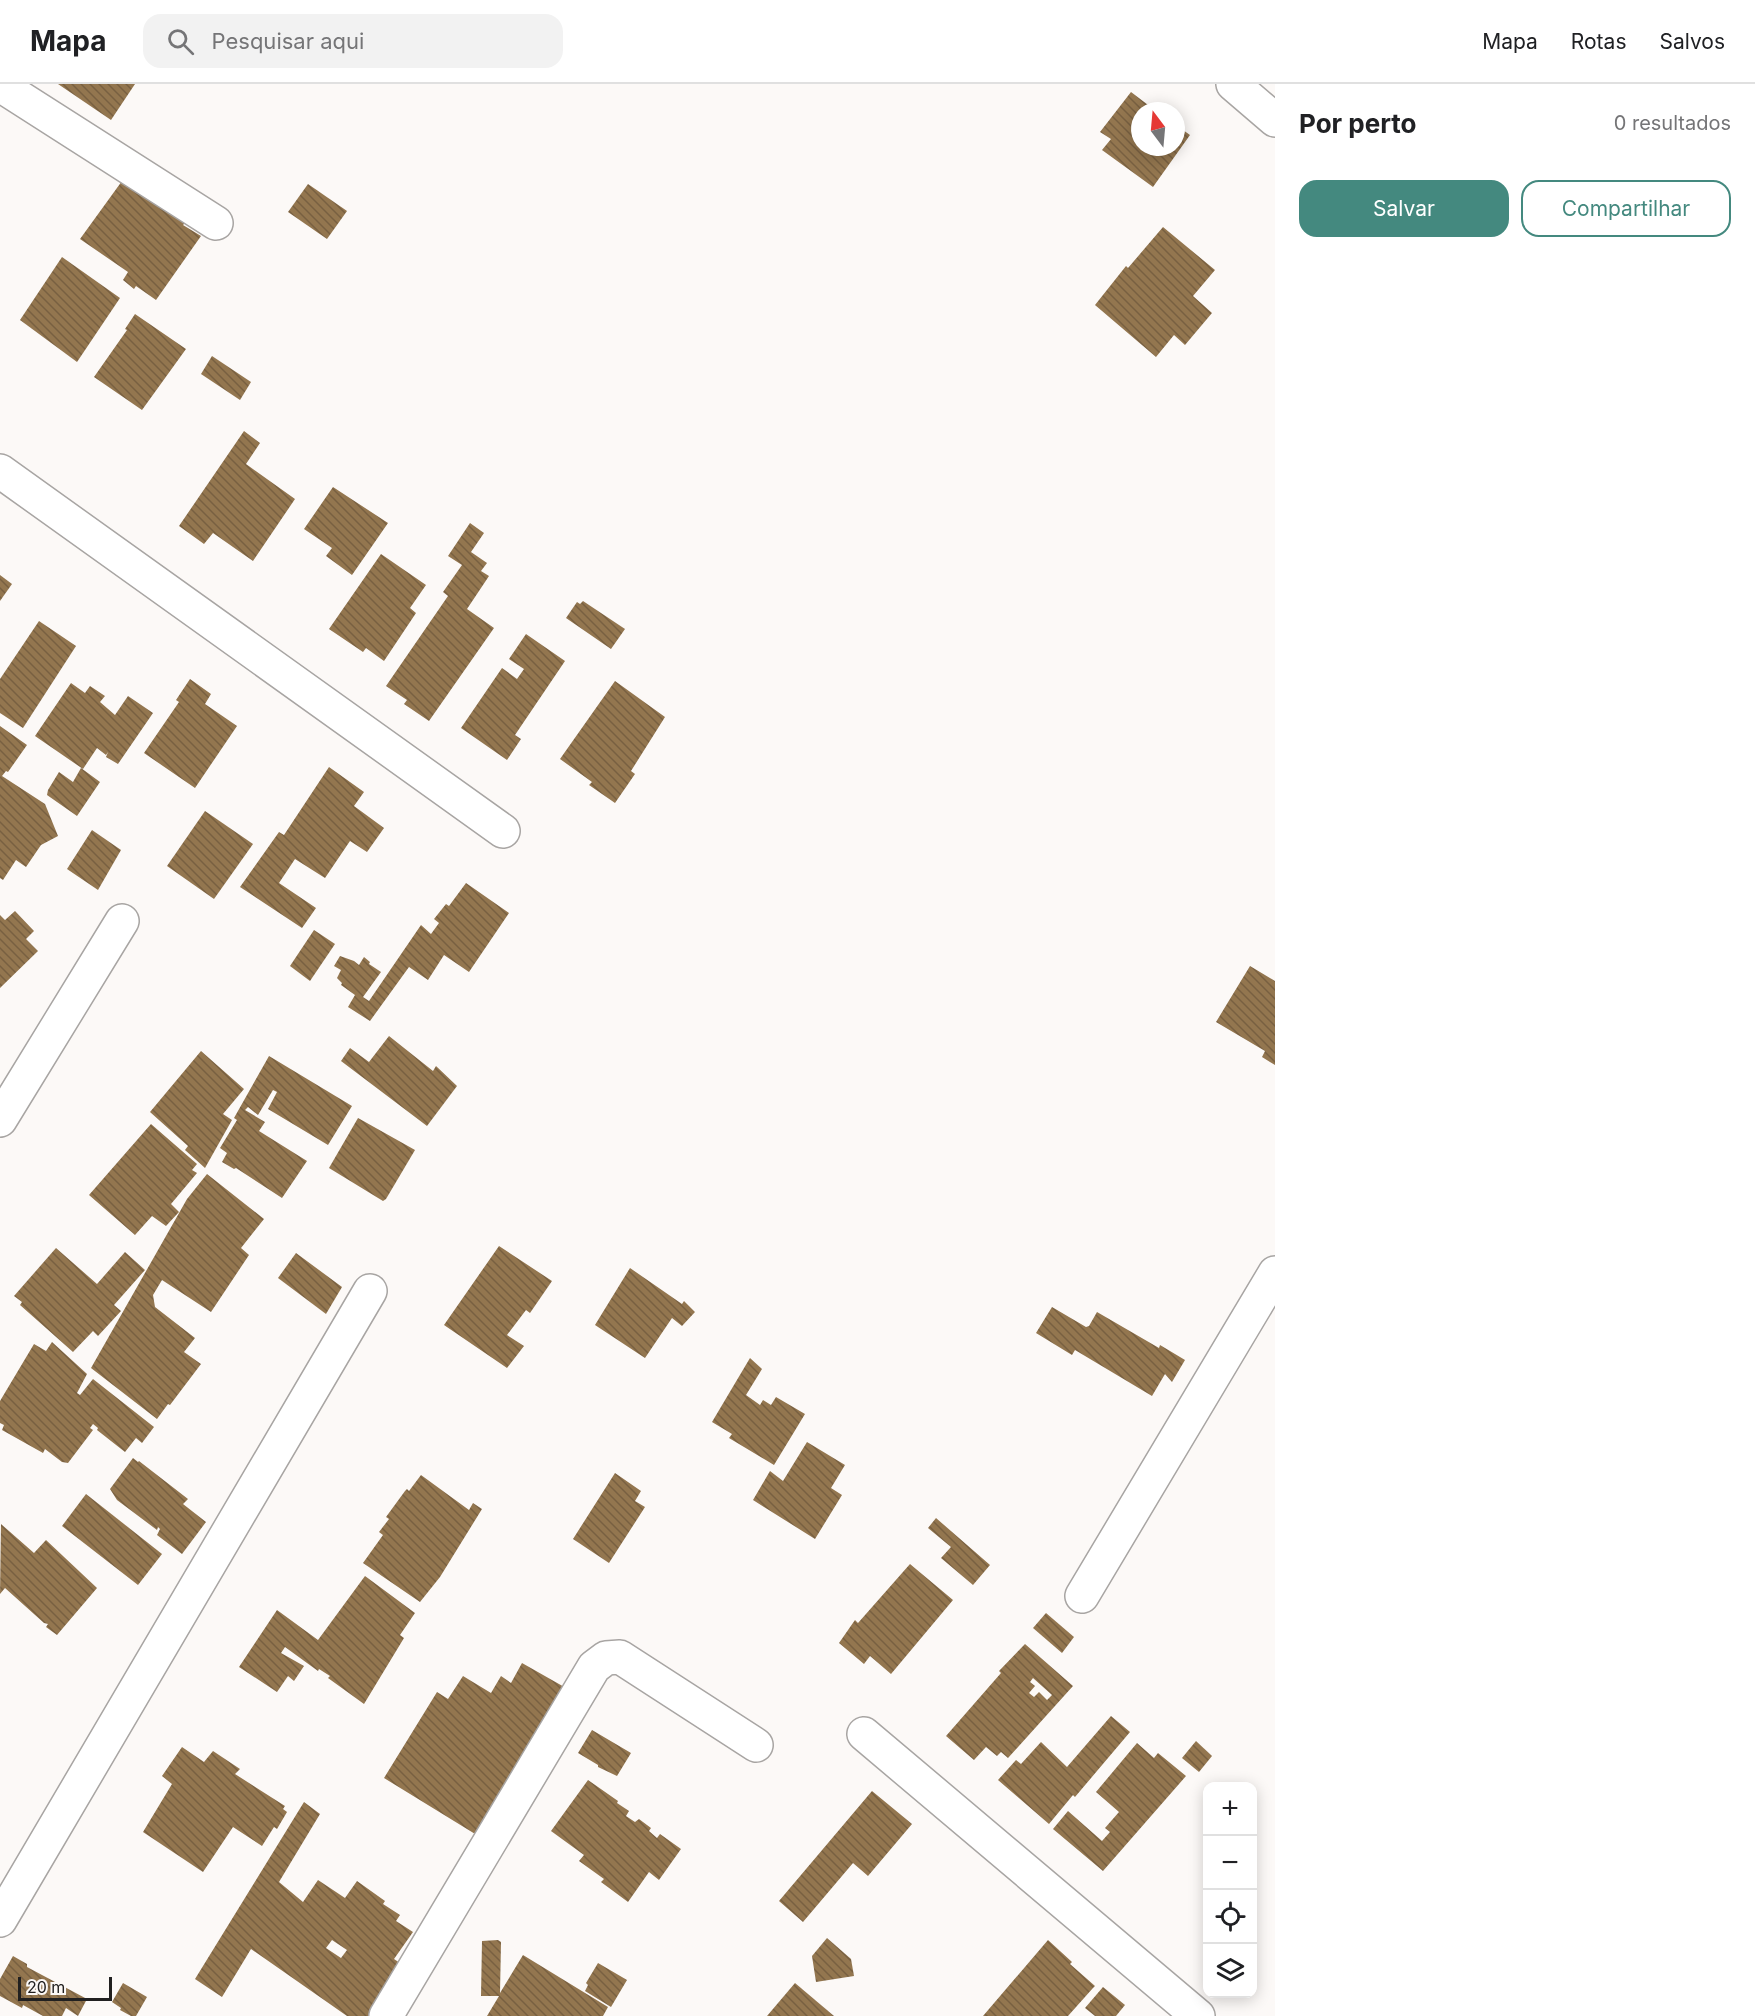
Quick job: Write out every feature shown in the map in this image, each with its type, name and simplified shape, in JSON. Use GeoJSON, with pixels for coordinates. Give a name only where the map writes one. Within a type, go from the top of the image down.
{"type":"FeatureCollection","features":[{"type":"Feature","properties":{"kind":"street"},"geometry":{"type":"LineString","coordinates":[[1233,84],[1275,120]]}},
{"type":"Feature","properties":{"kind":"street"},"geometry":{"type":"LineString","coordinates":[[0,85],[216,223]]}},
{"type":"Feature","properties":{"kind":"street"},"geometry":{"type":"LineString","coordinates":[[0,471],[503,831]]}},
{"type":"Feature","properties":{"kind":"street"},"geometry":{"type":"LineString","coordinates":[[0,1120],[122,921]]}},
{"type":"Feature","properties":{"kind":"street"},"geometry":{"type":"LineString","coordinates":[[1082,1596],[1275,1273]]}},
{"type":"Feature","properties":{"kind":"street"},"geometry":{"type":"LineString","coordinates":[[0,1920],[370,1291]]}},
{"type":"Feature","properties":{"kind":"street"},"geometry":{"type":"LineString","coordinates":[[386,2016],[594,1667],[606,1658],[620,1657],[756,1745]]}},
{"type":"Feature","properties":{"kind":"street"},"geometry":{"type":"LineString","coordinates":[[864,1734],[1198,2016]]}},
{"type":"Feature","properties":{"kind":"building"},"geometry":{"type":"Polygon","coordinates":[[[58,84],[135,84],[111,120],[58,84]]]}},
{"type":"Feature","properties":{"kind":"building"},"geometry":{"type":"Polygon","coordinates":[[[1131,92],[1144,102],[1131,102],[1131,156],[1175,156],[1153,187],[1102,150],[1111,139],[1100,132],[1131,92]]]}},
{"type":"Feature","properties":{"kind":"building"},"geometry":{"type":"Polygon","coordinates":[[[1185,131],[1190,135],[1185,142],[1185,131]]]}},
{"type":"Feature","properties":{"kind":"building"},"geometry":{"type":"Polygon","coordinates":[[[122,181],[201,236],[156,300],[136,286],[134,289],[123,280],[128,272],[80,239],[122,181]]]}},
{"type":"Feature","properties":{"kind":"building"},"geometry":{"type":"Polygon","coordinates":[[[308,184],[347,211],[327,239],[288,212],[308,184]]]}},
{"type":"Feature","properties":{"kind":"building"},"geometry":{"type":"Polygon","coordinates":[[[1163,227],[1215,270],[1193,296],[1212,313],[1185,345],[1174,335],[1156,357],[1095,305],[1126,266],[1128,268],[1163,227]]]}},
{"type":"Feature","properties":{"kind":"building"},"geometry":{"type":"Polygon","coordinates":[[[62,257],[120,298],[77,362],[20,320],[62,257]]]}},
{"type":"Feature","properties":{"kind":"building"},"geometry":{"type":"Polygon","coordinates":[[[135,314],[186,349],[142,410],[94,377],[127,330],[125,329],[135,314]]]}},
{"type":"Feature","properties":{"kind":"building"},"geometry":{"type":"Polygon","coordinates":[[[212,356],[251,382],[240,400],[201,374],[212,356]]]}},
{"type":"Feature","properties":{"kind":"building"},"geometry":{"type":"Polygon","coordinates":[[[244,431],[260,443],[246,464],[295,499],[253,561],[213,533],[204,544],[179,526],[244,431]]]}},
{"type":"Feature","properties":{"kind":"building"},"geometry":{"type":"Polygon","coordinates":[[[333,487],[388,523],[352,575],[326,556],[332,548],[304,529],[333,487]]]}},
{"type":"Feature","properties":{"kind":"building"},"geometry":{"type":"Polygon","coordinates":[[[470,523],[484,533],[471,552],[487,563],[481,571],[489,576],[467,609],[494,628],[429,721],[404,704],[407,700],[386,686],[448,596],[443,592],[462,565],[448,556],[470,523]]]}},
{"type":"Feature","properties":{"kind":"building"},"geometry":{"type":"Polygon","coordinates":[[[381,554],[426,585],[410,608],[416,613],[384,661],[366,648],[363,652],[329,629],[381,554]]]}},
{"type":"Feature","properties":{"kind":"building"},"geometry":{"type":"Polygon","coordinates":[[[0,575],[12,584],[0,601],[0,575]]]}},
{"type":"Feature","properties":{"kind":"building"},"geometry":{"type":"Polygon","coordinates":[[[583,601],[625,629],[611,649],[566,618],[577,602],[580,604],[583,601]]]}},
{"type":"Feature","properties":{"kind":"building"},"geometry":{"type":"Polygon","coordinates":[[[39,621],[76,646],[23,728],[0,713],[0,679],[39,621]]]}},
{"type":"Feature","properties":{"kind":"building"},"geometry":{"type":"Polygon","coordinates":[[[526,634],[565,661],[515,735],[521,739],[507,760],[461,728],[502,668],[517,679],[524,669],[509,659],[526,634]]]}},
{"type":"Feature","properties":{"kind":"building"},"geometry":{"type":"Polygon","coordinates":[[[190,679],[211,694],[205,704],[237,726],[195,788],[144,753],[179,702],[176,700],[190,679]]]}},
{"type":"Feature","properties":{"kind":"building"},"geometry":{"type":"Polygon","coordinates":[[[615,681],[665,717],[631,771],[635,774],[615,803],[589,785],[592,782],[560,759],[615,681]]]}},
{"type":"Feature","properties":{"kind":"building"},"geometry":{"type":"Polygon","coordinates":[[[71,683],[85,693],[90,686],[105,696],[100,702],[115,715],[128,696],[153,713],[118,764],[106,757],[108,752],[106,755],[97,748],[83,769],[35,736],[71,683]]]}},
{"type":"Feature","properties":{"kind":"building"},"geometry":{"type":"Polygon","coordinates":[[[0,726],[27,745],[8,772],[6,771],[2,776],[45,804],[58,836],[41,845],[26,867],[16,860],[3,880],[0,878],[0,726]]]}},
{"type":"Feature","properties":{"kind":"building"},"geometry":{"type":"Polygon","coordinates":[[[329,767],[364,792],[354,806],[384,828],[367,852],[350,841],[325,878],[295,859],[279,883],[316,908],[302,928],[240,887],[279,832],[284,835],[329,767]]]}},
{"type":"Feature","properties":{"kind":"building"},"geometry":{"type":"Polygon","coordinates":[[[81,768],[100,782],[77,816],[47,795],[59,772],[73,782],[81,768]]]}},
{"type":"Feature","properties":{"kind":"building"},"geometry":{"type":"Polygon","coordinates":[[[205,811],[253,844],[214,899],[167,866],[205,811]]]}},
{"type":"Feature","properties":{"kind":"building"},"geometry":{"type":"Polygon","coordinates":[[[92,830],[121,850],[98,890],[67,869],[92,830]]]}},
{"type":"Feature","properties":{"kind":"building"},"geometry":{"type":"Polygon","coordinates":[[[466,883],[509,913],[469,972],[444,955],[428,980],[409,967],[370,1021],[348,1007],[355,995],[341,985],[342,983],[337,978],[341,970],[334,966],[340,956],[359,965],[364,957],[370,962],[369,964],[381,972],[363,997],[369,1001],[421,925],[431,934],[439,923],[434,919],[446,904],[449,906],[466,883]]]}},
{"type":"Feature","properties":{"kind":"building"},"geometry":{"type":"Polygon","coordinates":[[[15,911],[34,931],[26,939],[38,951],[0,988],[0,915],[5,920],[15,911]]]}},
{"type":"Feature","properties":{"kind":"building"},"geometry":{"type":"Polygon","coordinates":[[[314,930],[335,944],[310,981],[290,966],[314,930]]]}},
{"type":"Feature","properties":{"kind":"building"},"geometry":{"type":"Polygon","coordinates":[[[1250,966],[1275,981],[1275,1065],[1262,1057],[1265,1051],[1216,1022],[1250,966]]]}},
{"type":"Feature","properties":{"kind":"building"},"geometry":{"type":"Polygon","coordinates":[[[389,1036],[433,1071],[436,1066],[457,1086],[427,1126],[341,1061],[350,1048],[369,1062],[389,1036]]]}},
{"type":"Feature","properties":{"kind":"building"},"geometry":{"type":"Polygon","coordinates":[[[201,1051],[244,1089],[223,1114],[232,1120],[205,1168],[185,1150],[188,1146],[150,1112],[201,1051]]]}},
{"type":"Feature","properties":{"kind":"building"},"geometry":{"type":"Polygon","coordinates":[[[269,1056],[352,1106],[328,1145],[268,1109],[277,1092],[273,1090],[258,1115],[248,1107],[245,1110],[265,1122],[259,1131],[307,1161],[282,1198],[236,1168],[222,1162],[227,1153],[220,1148],[237,1120],[234,1118],[269,1056]]]}},
{"type":"Feature","properties":{"kind":"building"},"geometry":{"type":"Polygon","coordinates":[[[358,1118],[415,1150],[383,1201],[329,1168],[358,1118]]]}},
{"type":"Feature","properties":{"kind":"building"},"geometry":{"type":"Polygon","coordinates":[[[151,1124],[197,1164],[192,1170],[197,1173],[171,1204],[179,1212],[166,1226],[152,1216],[135,1235],[89,1195],[151,1124]]]}},
{"type":"Feature","properties":{"kind":"building"},"geometry":{"type":"Polygon","coordinates":[[[207,1174],[264,1219],[241,1248],[249,1255],[211,1312],[162,1280],[153,1295],[155,1307],[195,1338],[184,1352],[201,1364],[157,1419],[91,1368],[187,1199],[207,1174]]]}},
{"type":"Feature","properties":{"kind":"building"},"geometry":{"type":"Polygon","coordinates":[[[499,1246],[552,1281],[530,1313],[526,1310],[507,1335],[524,1346],[507,1368],[444,1325],[499,1246]]]}},
{"type":"Feature","properties":{"kind":"building"},"geometry":{"type":"Polygon","coordinates":[[[56,1248],[97,1284],[125,1252],[145,1270],[114,1305],[121,1311],[98,1336],[93,1331],[73,1352],[20,1305],[22,1302],[14,1296],[56,1248]]]}},
{"type":"Feature","properties":{"kind":"building"},"geometry":{"type":"Polygon","coordinates":[[[296,1253],[342,1287],[326,1314],[278,1278],[296,1253]]]}},
{"type":"Feature","properties":{"kind":"building"},"geometry":{"type":"Polygon","coordinates":[[[630,1268],[682,1304],[684,1301],[695,1312],[682,1326],[672,1318],[645,1358],[595,1325],[630,1268]]]}},
{"type":"Feature","properties":{"kind":"building"},"geometry":{"type":"Polygon","coordinates":[[[1052,1307],[1086,1327],[1089,1326],[1097,1312],[1159,1348],[1160,1345],[1185,1360],[1172,1382],[1165,1374],[1152,1396],[1075,1350],[1072,1355],[1036,1333],[1052,1307]]]}},
{"type":"Feature","properties":{"kind":"building"},"geometry":{"type":"Polygon","coordinates":[[[52,1342],[87,1374],[77,1393],[80,1395],[93,1379],[154,1427],[142,1443],[136,1438],[125,1452],[97,1430],[98,1428],[93,1424],[90,1428],[93,1430],[68,1463],[62,1462],[45,1449],[43,1453],[2,1430],[4,1425],[0,1423],[0,1401],[34,1344],[46,1351],[52,1342]]]}},
{"type":"Feature","properties":{"kind":"building"},"geometry":{"type":"Polygon","coordinates":[[[750,1358],[762,1369],[746,1395],[760,1405],[763,1400],[771,1405],[776,1397],[805,1414],[774,1465],[729,1438],[732,1434],[712,1422],[750,1358]]]}},
{"type":"Feature","properties":{"kind":"building"},"geometry":{"type":"Polygon","coordinates":[[[807,1442],[845,1465],[831,1488],[842,1495],[815,1539],[753,1500],[770,1471],[783,1481],[807,1442]]]}},
{"type":"Feature","properties":{"kind":"building"},"geometry":{"type":"Polygon","coordinates":[[[133,1458],[188,1499],[183,1504],[206,1522],[182,1554],[157,1535],[160,1529],[158,1527],[157,1530],[117,1500],[110,1489],[133,1458]]]}},
{"type":"Feature","properties":{"kind":"building"},"geometry":{"type":"Polygon","coordinates":[[[615,1473],[641,1491],[635,1501],[645,1507],[609,1563],[573,1539],[615,1473]]]}},
{"type":"Feature","properties":{"kind":"building"},"geometry":{"type":"Polygon","coordinates":[[[421,1475],[469,1510],[473,1503],[482,1509],[440,1577],[420,1602],[363,1563],[383,1535],[379,1532],[389,1519],[386,1517],[405,1491],[407,1489],[409,1491],[421,1475]]]}},
{"type":"Feature","properties":{"kind":"building"},"geometry":{"type":"Polygon","coordinates":[[[86,1494],[162,1554],[138,1585],[62,1526],[86,1494]]]}},
{"type":"Feature","properties":{"kind":"building"},"geometry":{"type":"Polygon","coordinates":[[[936,1518],[990,1565],[973,1585],[941,1558],[951,1547],[928,1528],[936,1518]]]}},
{"type":"Feature","properties":{"kind":"building"},"geometry":{"type":"Polygon","coordinates":[[[1,1524],[34,1553],[46,1540],[97,1588],[57,1635],[46,1627],[48,1624],[44,1623],[5,1588],[0,1594],[1,1524]]]}},
{"type":"Feature","properties":{"kind":"building"},"geometry":{"type":"Polygon","coordinates":[[[910,1564],[953,1600],[891,1674],[870,1656],[864,1664],[839,1643],[855,1620],[858,1623],[910,1564]]]}},
{"type":"Feature","properties":{"kind":"building"},"geometry":{"type":"Polygon","coordinates":[[[365,1576],[415,1613],[400,1635],[404,1638],[364,1704],[328,1678],[330,1676],[319,1669],[318,1671],[285,1647],[281,1653],[304,1666],[294,1681],[288,1676],[277,1692],[239,1667],[277,1610],[318,1640],[365,1576]]]}},
{"type":"Feature","properties":{"kind":"building"},"geometry":{"type":"Polygon","coordinates":[[[1046,1613],[1074,1637],[1062,1653],[1033,1628],[1046,1613]]]}},
{"type":"Feature","properties":{"kind":"building"},"geometry":{"type":"Polygon","coordinates":[[[1025,1644],[1073,1686],[1008,1758],[1001,1752],[997,1756],[986,1747],[974,1760],[946,1736],[1001,1673],[999,1671],[1025,1644]],[[1033,1678],[1030,1682],[1035,1686],[1029,1693],[1034,1697],[1039,1692],[1047,1700],[1052,1695],[1033,1678]]]}},
{"type":"Feature","properties":{"kind":"building"},"geometry":{"type":"Polygon","coordinates":[[[522,1663],[566,1688],[480,1837],[384,1778],[437,1692],[448,1699],[463,1676],[491,1693],[501,1676],[511,1683],[522,1663]]]}},
{"type":"Feature","properties":{"kind":"building"},"geometry":{"type":"Polygon","coordinates":[[[1111,1716],[1130,1732],[1049,1824],[998,1780],[1016,1760],[1021,1764],[1041,1742],[1067,1767],[1111,1716]]]}},
{"type":"Feature","properties":{"kind":"building"},"geometry":{"type":"Polygon","coordinates":[[[592,1730],[631,1753],[617,1776],[598,1767],[578,1753],[592,1730]]]}},
{"type":"Feature","properties":{"kind":"building"},"geometry":{"type":"Polygon","coordinates":[[[1196,1741],[1212,1756],[1199,1772],[1182,1758],[1196,1741]]]}},
{"type":"Feature","properties":{"kind":"building"},"geometry":{"type":"Polygon","coordinates":[[[1137,1743],[1154,1758],[1158,1753],[1186,1776],[1103,1871],[1053,1829],[1068,1811],[1102,1841],[1110,1832],[1105,1828],[1119,1812],[1096,1792],[1137,1743]]]}},
{"type":"Feature","properties":{"kind":"building"},"geometry":{"type":"Polygon","coordinates":[[[182,1747],[204,1762],[213,1751],[240,1769],[235,1774],[285,1806],[283,1809],[287,1812],[277,1829],[274,1827],[262,1846],[233,1827],[203,1872],[143,1832],[172,1784],[162,1776],[182,1747]]]}},
{"type":"Feature","properties":{"kind":"building"},"geometry":{"type":"Polygon","coordinates":[[[588,1780],[629,1811],[626,1816],[635,1822],[639,1819],[651,1828],[649,1831],[657,1838],[660,1834],[681,1849],[659,1880],[649,1872],[628,1902],[601,1882],[604,1879],[579,1861],[584,1855],[551,1831],[588,1780]]]}},
{"type":"Feature","properties":{"kind":"building"},"geometry":{"type":"Polygon","coordinates":[[[872,1791],[912,1824],[868,1876],[853,1863],[803,1922],[779,1901],[872,1791]]]}},
{"type":"Feature","properties":{"kind":"building"},"geometry":{"type":"Polygon","coordinates":[[[304,1802],[320,1814],[279,1882],[303,1902],[318,1880],[345,1898],[357,1881],[385,1901],[383,1904],[400,1915],[396,1921],[413,1932],[394,1959],[403,1965],[372,2016],[347,2016],[251,1949],[222,1997],[195,1979],[304,1802]],[[332,1940],[326,1948],[341,1958],[347,1950],[332,1940]]]}},
{"type":"Feature","properties":{"kind":"building"},"geometry":{"type":"Polygon","coordinates":[[[827,1938],[851,1959],[854,1976],[816,1982],[812,1956],[827,1938]]]}},
{"type":"Feature","properties":{"kind":"building"},"geometry":{"type":"Polygon","coordinates":[[[498,1940],[501,1942],[500,1993],[523,1955],[608,2007],[603,2016],[487,2016],[499,1996],[481,1996],[482,1941],[498,1940]]]}},
{"type":"Feature","properties":{"kind":"building"},"geometry":{"type":"Polygon","coordinates":[[[1048,1940],[1095,1986],[1068,2016],[983,2016],[1048,1940]]]}},
{"type":"Feature","properties":{"kind":"building"},"geometry":{"type":"Polygon","coordinates":[[[13,1956],[27,1964],[27,1967],[87,1999],[78,2016],[66,2008],[62,2016],[43,2016],[0,1996],[0,1979],[13,1956]]]}},
{"type":"Feature","properties":{"kind":"building"},"geometry":{"type":"Polygon","coordinates":[[[598,1963],[627,1980],[611,2007],[585,1991],[588,1985],[586,1983],[598,1963]]]}},
{"type":"Feature","properties":{"kind":"building"},"geometry":{"type":"Polygon","coordinates":[[[123,1983],[147,1997],[136,2016],[120,2010],[121,2008],[112,2002],[123,1983]]]}},
{"type":"Feature","properties":{"kind":"building"},"geometry":{"type":"Polygon","coordinates":[[[795,1983],[834,2016],[767,2016],[795,1983]]]}},
{"type":"Feature","properties":{"kind":"building"},"geometry":{"type":"Polygon","coordinates":[[[1103,1987],[1125,2005],[1116,2016],[1095,2016],[1085,2008],[1103,1987]]]}}]}
